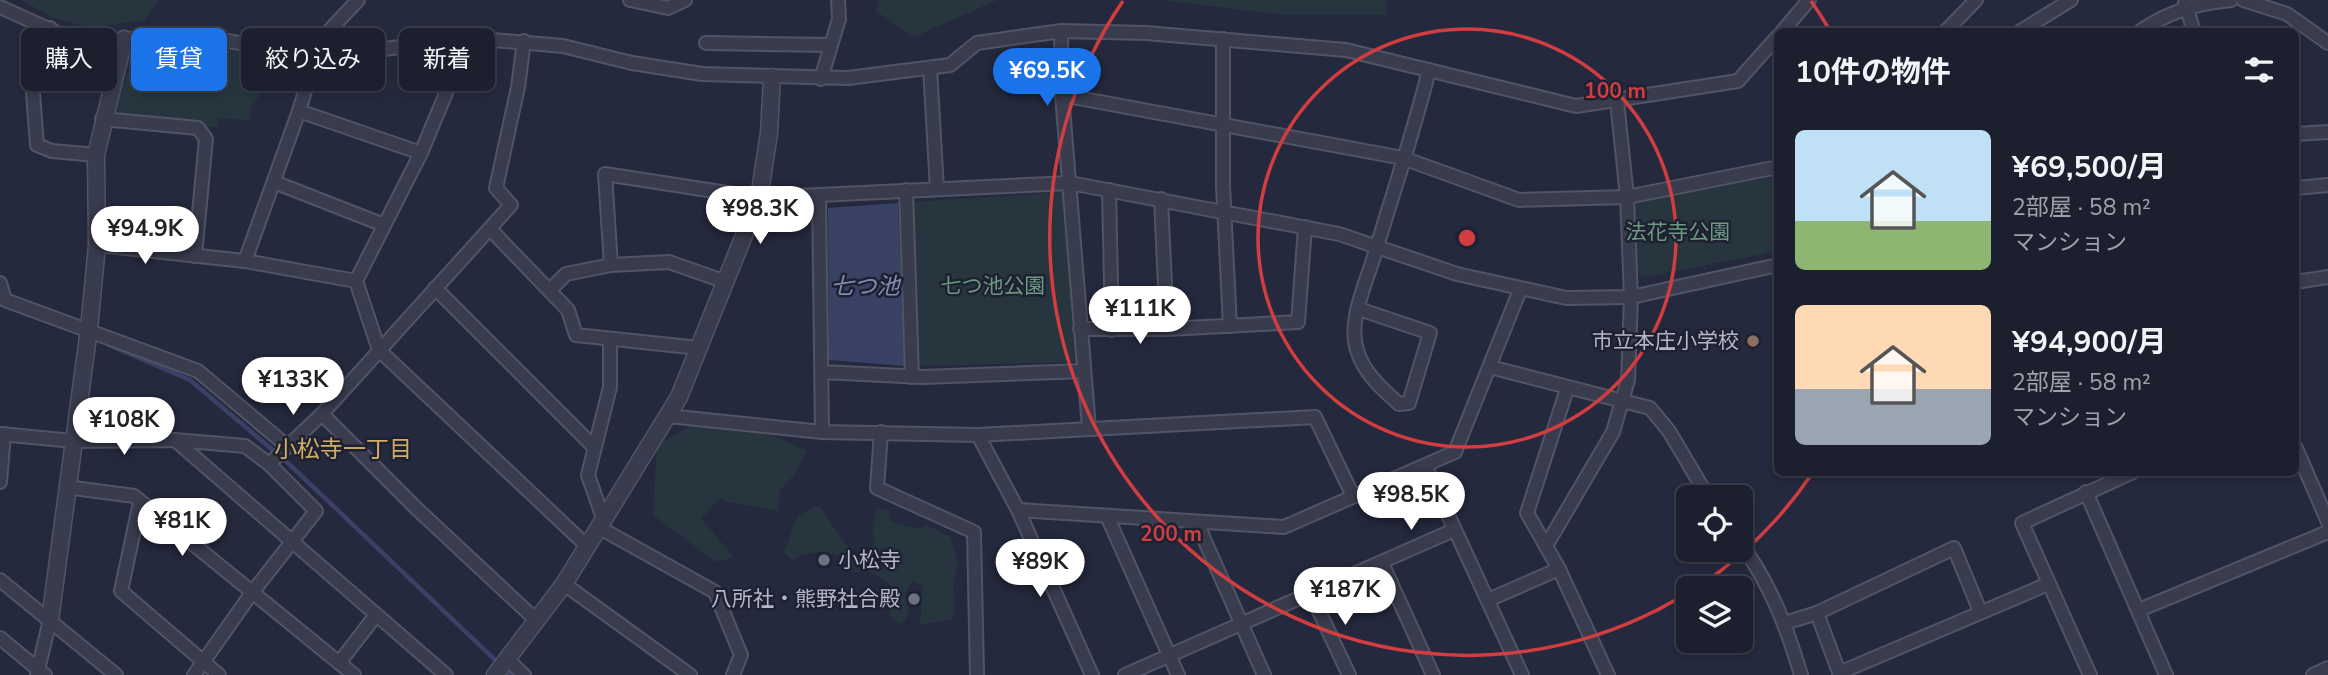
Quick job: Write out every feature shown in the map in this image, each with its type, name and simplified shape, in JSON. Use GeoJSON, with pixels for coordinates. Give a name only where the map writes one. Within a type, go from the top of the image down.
{"type":"FeatureCollection","features":[{"type":"Feature","properties":{"kind":"street"},"geometry":{"type":"LineString","coordinates":[[332,28],[358,0]]}},
{"type":"Feature","properties":{"kind":"street"},"geometry":{"type":"LineString","coordinates":[[630,0],[668,8],[685,0]]}},
{"type":"Feature","properties":{"kind":"street"},"geometry":{"type":"LineString","coordinates":[[821,79],[839,19],[838,0]]}},
{"type":"Feature","properties":{"kind":"street"},"geometry":{"type":"LineString","coordinates":[[1785,28],[1809,0]]}},
{"type":"Feature","properties":{"kind":"street"},"geometry":{"type":"LineString","coordinates":[[1949,28],[1976,0]]}},
{"type":"Feature","properties":{"kind":"street"},"geometry":{"type":"LineString","coordinates":[[2026,28],[2071,0]]}},
{"type":"Feature","properties":{"kind":"street"},"geometry":{"type":"LineString","coordinates":[[2144,28],[2185,4],[2231,0]]}},
{"type":"Feature","properties":{"kind":"street"},"geometry":{"type":"LineString","coordinates":[[2243,0],[2266,2],[2328,43]]}},
{"type":"Feature","properties":{"kind":"street"},"geometry":{"type":"LineString","coordinates":[[2185,4],[2193,28]]}},
{"type":"Feature","properties":{"kind":"street"},"geometry":{"type":"LineString","coordinates":[[4,5],[82,44],[155,36],[219,39],[241,43]]}},
{"type":"Feature","properties":{"kind":"street"},"geometry":{"type":"LineString","coordinates":[[50,27],[33,93],[37,145],[52,152],[96,155]]}},
{"type":"Feature","properties":{"kind":"street"},"geometry":{"type":"LineString","coordinates":[[1061,31],[1062,95],[1088,428]]}},
{"type":"Feature","properties":{"kind":"street"},"geometry":{"type":"LineString","coordinates":[[495,39],[524,41],[702,74],[821,79],[877,76],[950,65],[977,43],[1061,31],[1146,33],[1346,50],[1576,106],[1738,81],[1774,40]]}},
{"type":"Feature","properties":{"kind":"street"},"geometry":{"type":"LineString","coordinates":[[40,673],[50,620],[89,329],[97,245],[96,155],[102,119],[124,39]]}},
{"type":"Feature","properties":{"kind":"street"},"geometry":{"type":"LineString","coordinates":[[1223,39],[1222,124],[1230,326]]}},
{"type":"Feature","properties":{"kind":"street"},"geometry":{"type":"LineString","coordinates":[[269,464],[322,414],[511,205],[496,188],[518,87],[524,41]]}},
{"type":"Feature","properties":{"kind":"street"},"geometry":{"type":"LineString","coordinates":[[706,43],[830,45]]}},
{"type":"Feature","properties":{"kind":"street"},"geometry":{"type":"LineString","coordinates":[[930,68],[937,189]]}},
{"type":"Feature","properties":{"kind":"street"},"geometry":{"type":"LineString","coordinates":[[1359,309],[1430,333],[1409,403],[1399,404],[1377,385],[1357,350],[1354,328],[1359,309],[1377,246],[1429,70]]}},
{"type":"Feature","properties":{"kind":"street"},"geometry":{"type":"LineString","coordinates":[[495,675],[564,584],[679,397],[759,198],[769,133],[772,77]]}},
{"type":"Feature","properties":{"kind":"street"},"geometry":{"type":"LineString","coordinates":[[245,261],[305,91]]}},
{"type":"Feature","properties":{"kind":"street"},"geometry":{"type":"LineString","coordinates":[[447,91],[421,153],[356,282],[379,350],[588,547]]}},
{"type":"Feature","properties":{"kind":"street"},"geometry":{"type":"LineString","coordinates":[[1062,95],[1404,158],[1519,200],[1627,197],[1774,168]]}},
{"type":"Feature","properties":{"kind":"street"},"geometry":{"type":"LineString","coordinates":[[1546,546],[1613,432],[1624,403],[1628,380],[1631,297],[1627,197],[1617,100]]}},
{"type":"Feature","properties":{"kind":"street"},"geometry":{"type":"LineString","coordinates":[[299,111],[421,153]]}},
{"type":"Feature","properties":{"kind":"street"},"geometry":{"type":"LineString","coordinates":[[102,119],[198,128],[206,139],[195,256]]}},
{"type":"Feature","properties":{"kind":"street"},"geometry":{"type":"LineString","coordinates":[[2299,134],[2328,132]]}},
{"type":"Feature","properties":{"kind":"street"},"geometry":{"type":"LineString","coordinates":[[611,265],[605,174],[759,198],[1070,183],[1305,227],[1377,246],[1457,274],[1566,298],[1631,297],[1774,266]]}},
{"type":"Feature","properties":{"kind":"street"},"geometry":{"type":"LineString","coordinates":[[274,182],[384,225]]}},
{"type":"Feature","properties":{"kind":"street"},"geometry":{"type":"LineString","coordinates":[[2299,188],[2328,185]]}},
{"type":"Feature","properties":{"kind":"street"},"geometry":{"type":"LineString","coordinates":[[906,190],[912,376]]}},
{"type":"Feature","properties":{"kind":"street"},"geometry":{"type":"LineString","coordinates":[[1109,190],[1112,330]]}},
{"type":"Feature","properties":{"kind":"street"},"geometry":{"type":"LineString","coordinates":[[819,195],[822,432]]}},
{"type":"Feature","properties":{"kind":"street"},"geometry":{"type":"LineString","coordinates":[[1161,199],[1167,330]]}},
{"type":"Feature","properties":{"kind":"street"},"geometry":{"type":"LineString","coordinates":[[1080,330],[1167,330],[1298,322],[1305,227]]}},
{"type":"Feature","properties":{"kind":"street"},"geometry":{"type":"LineString","coordinates":[[491,230],[568,310],[576,335],[610,341],[699,348]]}},
{"type":"Feature","properties":{"kind":"street"},"geometry":{"type":"LineString","coordinates":[[97,245],[245,261],[356,282]]}},
{"type":"Feature","properties":{"kind":"street"},"geometry":{"type":"LineString","coordinates":[[550,290],[566,274],[611,265],[669,262],[726,282]]}},
{"type":"Feature","properties":{"kind":"street"},"geometry":{"type":"LineString","coordinates":[[2299,282],[2328,277]]}},
{"type":"Feature","properties":{"kind":"street"},"geometry":{"type":"LineString","coordinates":[[0,283],[5,300],[198,371],[287,446]]}},
{"type":"Feature","properties":{"kind":"street"},"geometry":{"type":"LineString","coordinates":[[435,288],[594,447]]}},
{"type":"Feature","properties":{"kind":"street"},"geometry":{"type":"LineString","coordinates":[[1018,510],[1284,527],[1426,467],[1455,452],[1520,290]]}},
{"type":"Feature","properties":{"kind":"street"},"geometry":{"type":"LineString","coordinates":[[610,341],[610,387],[588,475],[602,525],[715,592],[741,654],[733,675]]}},
{"type":"Feature","properties":{"kind":"street"},"geometry":{"type":"LineString","coordinates":[[1490,367],[1650,408],[1669,431],[1701,485]]}},
{"type":"Feature","properties":{"kind":"street"},"geometry":{"type":"LineString","coordinates":[[821,372],[912,376],[1084,371]]}},
{"type":"Feature","properties":{"kind":"street"},"geometry":{"type":"LineString","coordinates":[[1567,388],[1527,513],[1559,569],[1608,675]]}},
{"type":"Feature","properties":{"kind":"street"},"geometry":{"type":"LineString","coordinates":[[322,414],[416,509],[536,620]]}},
{"type":"Feature","properties":{"kind":"street"},"geometry":{"type":"LineString","coordinates":[[668,416],[822,432],[978,435],[1315,417],[1353,496]]}},
{"type":"Feature","properties":{"kind":"street"},"geometry":{"type":"LineString","coordinates":[[881,432],[877,488],[974,531],[977,675]]}},
{"type":"Feature","properties":{"kind":"street"},"geometry":{"type":"LineString","coordinates":[[0,482],[2,434],[73,441],[175,440],[245,446],[269,464],[316,511],[251,594],[194,675]]}},
{"type":"Feature","properties":{"kind":"street"},"geometry":{"type":"LineString","coordinates":[[978,435],[1018,510],[1093,675]]}},
{"type":"Feature","properties":{"kind":"street"},"geometry":{"type":"LineString","coordinates":[[175,440],[446,675]]}},
{"type":"Feature","properties":{"kind":"street"},"geometry":{"type":"LineString","coordinates":[[2299,455],[2328,522]]}},
{"type":"Feature","properties":{"kind":"street"},"geometry":{"type":"LineString","coordinates":[[1426,467],[1522,675]]}},
{"type":"Feature","properties":{"kind":"street"},"geometry":{"type":"LineString","coordinates":[[2090,675],[2022,523],[2124,476]]}},
{"type":"Feature","properties":{"kind":"street"},"geometry":{"type":"LineString","coordinates":[[66,487],[134,496],[251,594],[354,675]]}},
{"type":"Feature","properties":{"kind":"street"},"geometry":{"type":"LineString","coordinates":[[2086,492],[2166,675]]}},
{"type":"Feature","properties":{"kind":"street"},"geometry":{"type":"LineString","coordinates":[[140,502],[121,591],[219,675]]}},
{"type":"Feature","properties":{"kind":"street"},"geometry":{"type":"LineString","coordinates":[[1107,516],[1178,675]]}},
{"type":"Feature","properties":{"kind":"street"},"geometry":{"type":"LineString","coordinates":[[1197,523],[1264,675]]}},
{"type":"Feature","properties":{"kind":"street"},"geometry":{"type":"LineString","coordinates":[[1125,675],[1242,626],[1454,530]]}},
{"type":"Feature","properties":{"kind":"street"},"geometry":{"type":"LineString","coordinates":[[2139,610],[2328,532]]}},
{"type":"Feature","properties":{"kind":"street"},"geometry":{"type":"LineString","coordinates":[[1785,623],[1817,613],[1954,548],[1980,611]]}},
{"type":"Feature","properties":{"kind":"street"},"geometry":{"type":"LineString","coordinates":[[1753,561],[1785,623],[1801,675]]}},
{"type":"Feature","properties":{"kind":"street"},"geometry":{"type":"LineString","coordinates":[[1382,563],[1433,675]]}},
{"type":"Feature","properties":{"kind":"street"},"geometry":{"type":"LineString","coordinates":[[1488,600],[1559,569]]}},
{"type":"Feature","properties":{"kind":"street"},"geometry":{"type":"LineString","coordinates":[[0,580],[116,675]]}},
{"type":"Feature","properties":{"kind":"street"},"geometry":{"type":"LineString","coordinates":[[564,584],[690,675]]}},
{"type":"Feature","properties":{"kind":"street"},"geometry":{"type":"LineString","coordinates":[[1817,613],[1840,674],[1980,611],[2048,584]]}},
{"type":"Feature","properties":{"kind":"street"},"geometry":{"type":"LineString","coordinates":[[1311,594],[1349,675]]}},
{"type":"Feature","properties":{"kind":"street"},"geometry":{"type":"LineString","coordinates":[[339,663],[376,615]]}},
{"type":"Feature","properties":{"kind":"street"},"geometry":{"type":"LineString","coordinates":[[0,638],[40,673]]}},
{"type":"Feature","properties":{"kind":"street"},"geometry":{"type":"LineString","coordinates":[[507,659],[524,675]]}},
{"type":"Feature","properties":{"kind":"street"},"geometry":{"type":"LineString","coordinates":[[2313,675],[2328,668]]}},
{"type":"Feature","properties":{"kind":"green space"},"geometry":{"type":"Polygon","coordinates":[[[22,0],[158,0],[145,20],[90,28],[51,17],[22,0]]]}},
{"type":"Feature","properties":{"kind":"green space"},"geometry":{"type":"Polygon","coordinates":[[[878,0],[997,0],[914,37],[876,11],[878,0]]]}},
{"type":"Feature","properties":{"kind":"green space"},"geometry":{"type":"Polygon","coordinates":[[[1160,0],[1386,0],[1386,15],[1284,15],[1160,0]]]}},
{"type":"Feature","properties":{"kind":"green space"},"geometry":{"type":"Polygon","coordinates":[[[227,49],[241,52],[241,91],[263,91],[252,105],[249,120],[218,118],[217,127],[118,115],[117,108],[131,59],[131,91],[227,91],[227,49]]]}},
{"type":"Feature","properties":{"kind":"green space","name":"法花寺公園"},"geometry":{"type":"Polygon","coordinates":[[[1774,177],[1774,252],[1644,277],[1637,273],[1634,202],[1774,177]]]}},
{"type":"Feature","properties":{"kind":"green space","name":"七つ池公園"},"geometry":{"type":"Polygon","coordinates":[[[1063,192],[1075,362],[918,366],[913,202],[1063,192]]]}},
{"type":"Feature","properties":{"kind":"green space"},"geometry":{"type":"Polygon","coordinates":[[[693,425],[761,430],[807,451],[793,476],[780,490],[778,512],[719,499],[701,519],[734,557],[716,562],[653,515],[657,445],[693,425]]]}},
{"type":"Feature","properties":{"kind":"green space"},"geometry":{"type":"Polygon","coordinates":[[[819,506],[856,559],[861,573],[846,570],[841,556],[834,554],[816,552],[792,560],[784,552],[794,523],[802,514],[819,506]]]}},
{"type":"Feature","properties":{"kind":"green space"},"geometry":{"type":"Polygon","coordinates":[[[877,507],[888,510],[891,522],[919,529],[926,525],[950,536],[958,563],[953,586],[955,607],[952,620],[920,624],[923,585],[912,581],[905,595],[909,613],[902,624],[890,617],[890,583],[868,571],[864,557],[875,541],[872,529],[877,507]]]}},
{"type":"Feature","properties":{"kind":"water","name":"七つ池"},"geometry":{"type":"Polygon","coordinates":[[[898,203],[904,366],[829,360],[828,208],[898,203]]]}},
{"type":"Feature","properties":{"kind":"waterway"},"geometry":{"type":"LineString","coordinates":[[109,345],[190,380],[288,463],[511,675]]}},
{"type":"Feature","properties":{"kind":"place","name":"市立本庄小学校"},"geometry":{"type":"Point","coordinates":[1753,341]}},
{"type":"Feature","properties":{"kind":"place","name":"小松寺"},"geometry":{"type":"Point","coordinates":[824,560]}},
{"type":"Feature","properties":{"kind":"place","name":"八所社・熊野社合殿"},"geometry":{"type":"Point","coordinates":[914,599]}},
{"type":"Feature","properties":{"kind":"district","name":"小松寺一丁目"},"geometry":{"type":"Point","coordinates":[343,449]}}]}
